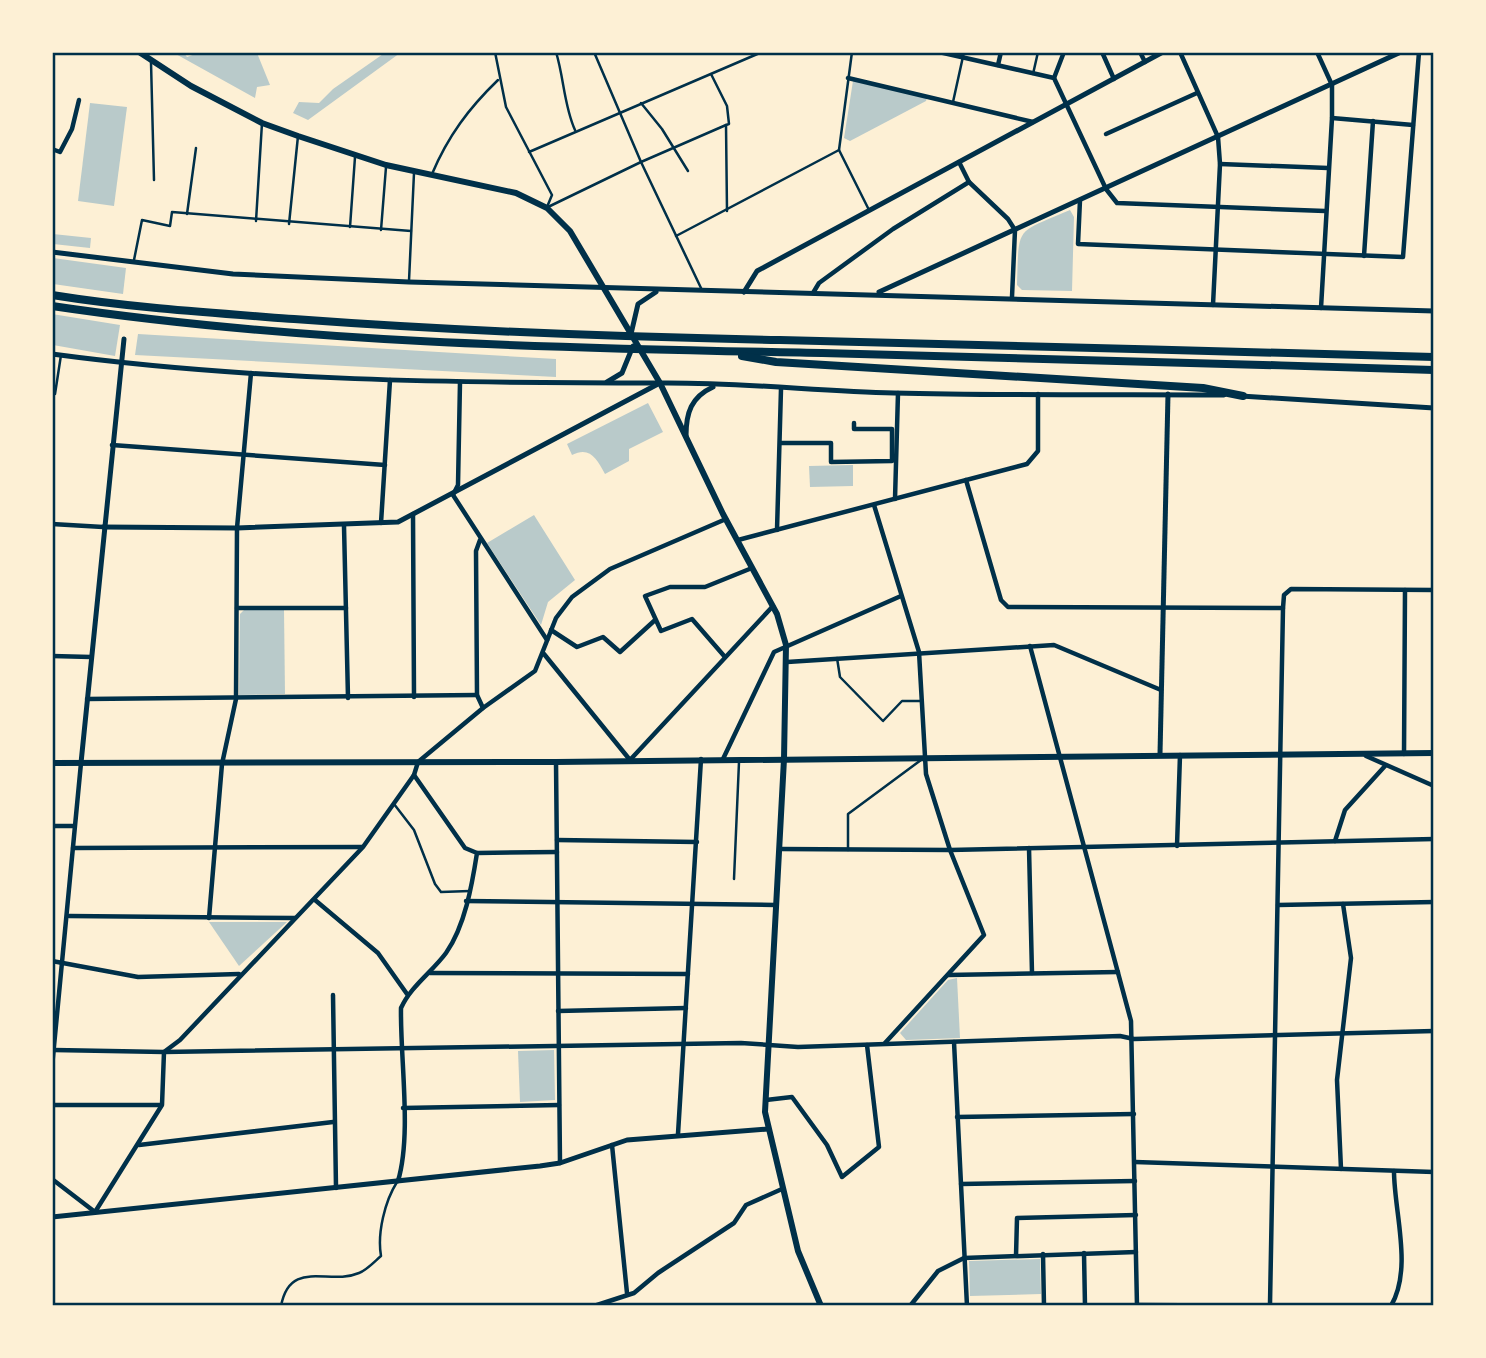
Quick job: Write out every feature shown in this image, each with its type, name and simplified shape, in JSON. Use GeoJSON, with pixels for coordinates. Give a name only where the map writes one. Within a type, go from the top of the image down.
{"type":"FeatureCollection","features":[{"type":"Feature","properties":{"kind":"highway"},"geometry":{"type":"LineString","coordinates":[[52,295],[101,303],[282,318],[605,337],[1129,347],[1431,357]]}},
{"type":"Feature","properties":{"kind":"highway"},"geometry":{"type":"LineString","coordinates":[[52,306],[256,330],[610,350],[1431,370]]}},
{"type":"Feature","properties":{"kind":"highway"},"geometry":{"type":"LineString","coordinates":[[711,351],[776,362],[1203,388],[1242,396]]}},
{"type":"Feature","properties":{"kind":"main road"},"geometry":{"type":"LineString","coordinates":[[139,52],[151,62],[262,123],[414,173],[516,193],[547,208],[570,231],[660,383],[726,519],[773,606],[786,645],[788,662],[780,849],[765,1100],[768,1129],[798,1251],[821,1306]]}},
{"type":"Feature","properties":{"kind":"main road"},"geometry":{"type":"LineString","coordinates":[[52,763],[556,762],[1160,754],[1366,756],[1433,753]]}},
{"type":"Feature","properties":{"kind":"street"},"geometry":{"type":"LineString","coordinates":[[939,52],[963,55],[1054,78]]}},
{"type":"Feature","properties":{"kind":"street"},"geometry":{"type":"LineString","coordinates":[[998,65],[1001,52]]}},
{"type":"Feature","properties":{"kind":"street"},"geometry":{"type":"LineString","coordinates":[[1064,52],[1054,78],[1106,189],[1117,203],[1325,211]]}},
{"type":"Feature","properties":{"kind":"street"},"geometry":{"type":"LineString","coordinates":[[1102,52],[1114,79]]}},
{"type":"Feature","properties":{"kind":"street"},"geometry":{"type":"LineString","coordinates":[[1140,52],[1145,62]]}},
{"type":"Feature","properties":{"kind":"street"},"geometry":{"type":"LineString","coordinates":[[744,292],[757,271],[1163,52]]}},
{"type":"Feature","properties":{"kind":"street"},"geometry":{"type":"LineString","coordinates":[[1180,52],[1218,137],[1220,164],[1213,305]]}},
{"type":"Feature","properties":{"kind":"street"},"geometry":{"type":"LineString","coordinates":[[1317,52],[1332,85],[1321,308]]}},
{"type":"Feature","properties":{"kind":"street"},"geometry":{"type":"LineString","coordinates":[[876,293],[1401,52]]}},
{"type":"Feature","properties":{"kind":"street"},"geometry":{"type":"LineString","coordinates":[[1080,200],[1078,244],[1403,257],[1419,52]]}},
{"type":"Feature","properties":{"kind":"street"},"geometry":{"type":"LineString","coordinates":[[848,78],[1033,122]]}},
{"type":"Feature","properties":{"kind":"street"},"geometry":{"type":"LineString","coordinates":[[1106,134],[1198,93]]}},
{"type":"Feature","properties":{"kind":"street"},"geometry":{"type":"LineString","coordinates":[[52,149],[60,152],[72,130],[79,100]]}},
{"type":"Feature","properties":{"kind":"street"},"geometry":{"type":"LineString","coordinates":[[1332,117],[1413,125]]}},
{"type":"Feature","properties":{"kind":"street"},"geometry":{"type":"LineString","coordinates":[[1364,256],[1373,121]]}},
{"type":"Feature","properties":{"kind":"street"},"geometry":{"type":"LineString","coordinates":[[958,161],[969,182],[1008,219],[1015,230],[1012,297]]}},
{"type":"Feature","properties":{"kind":"street"},"geometry":{"type":"LineString","coordinates":[[1220,164],[1328,169]]}},
{"type":"Feature","properties":{"kind":"street"},"geometry":{"type":"LineString","coordinates":[[813,293],[819,283],[893,229],[969,182]]}},
{"type":"Feature","properties":{"kind":"street"},"geometry":{"type":"LineString","coordinates":[[52,252],[233,274],[409,282],[1433,310]]}},
{"type":"Feature","properties":{"kind":"street"},"geometry":{"type":"LineString","coordinates":[[132,271],[134,261]]}},
{"type":"Feature","properties":{"kind":"street"},"geometry":{"type":"LineString","coordinates":[[603,384],[622,373],[633,337],[638,304],[659,290]]}},
{"type":"Feature","properties":{"kind":"street"},"geometry":{"type":"LineString","coordinates":[[52,1067],[69,916],[74,826],[103,527],[124,339]]}},
{"type":"Feature","properties":{"kind":"street"},"geometry":{"type":"LineString","coordinates":[[52,354],[251,373],[390,380],[660,383],[898,393],[1168,394],[1433,408]]}},
{"type":"Feature","properties":{"kind":"street"},"geometry":{"type":"LineString","coordinates":[[209,918],[222,764],[236,699],[237,528],[251,373]]}},
{"type":"Feature","properties":{"kind":"street"},"geometry":{"type":"LineString","coordinates":[[381,524],[390,380]]}},
{"type":"Feature","properties":{"kind":"street"},"geometry":{"type":"LineString","coordinates":[[453,495],[458,485],[460,382]]}},
{"type":"Feature","properties":{"kind":"street"},"geometry":{"type":"LineString","coordinates":[[52,524],[237,528],[398,522],[660,383]]}},
{"type":"Feature","properties":{"kind":"street"},"geometry":{"type":"LineString","coordinates":[[686,436],[686,419],[692,404],[704,391],[719,386]]}},
{"type":"Feature","properties":{"kind":"street"},"geometry":{"type":"LineString","coordinates":[[777,530],[781,389]]}},
{"type":"Feature","properties":{"kind":"street"},"geometry":{"type":"LineString","coordinates":[[895,499],[898,393]]}},
{"type":"Feature","properties":{"kind":"street"},"geometry":{"type":"LineString","coordinates":[[738,540],[1027,464],[1038,451],[1038,393]]}},
{"type":"Feature","properties":{"kind":"street"},"geometry":{"type":"LineString","coordinates":[[1160,754],[1168,394]]}},
{"type":"Feature","properties":{"kind":"street"},"geometry":{"type":"LineString","coordinates":[[781,443],[831,443],[831,462],[892,461],[892,429],[854,429],[854,423]]}},
{"type":"Feature","properties":{"kind":"street"},"geometry":{"type":"LineString","coordinates":[[112,445],[385,466]]}},
{"type":"Feature","properties":{"kind":"street"},"geometry":{"type":"LineString","coordinates":[[966,480],[1001,600],[1007,607],[1283,608]]}},
{"type":"Feature","properties":{"kind":"street"},"geometry":{"type":"LineString","coordinates":[[453,495],[547,641]]}},
{"type":"Feature","properties":{"kind":"street"},"geometry":{"type":"LineString","coordinates":[[874,505],[919,652],[924,759],[950,850],[984,935],[884,1044]]}},
{"type":"Feature","properties":{"kind":"street"},"geometry":{"type":"LineString","coordinates":[[413,514],[414,696]]}},
{"type":"Feature","properties":{"kind":"street"},"geometry":{"type":"LineString","coordinates":[[164,1052],[180,1040],[363,847],[414,775],[418,762],[483,708],[529,677],[544,654],[551,630],[563,605],[610,569],[726,519]]}},
{"type":"Feature","properties":{"kind":"street"},"geometry":{"type":"LineString","coordinates":[[344,526],[348,698]]}},
{"type":"Feature","properties":{"kind":"street"},"geometry":{"type":"LineString","coordinates":[[480,540],[476,551],[477,695],[483,708]]}},
{"type":"Feature","properties":{"kind":"street"},"geometry":{"type":"LineString","coordinates":[[725,657],[692,619],[661,631],[654,621],[645,596],[670,587],[705,587],[753,568]]}},
{"type":"Feature","properties":{"kind":"street"},"geometry":{"type":"LineString","coordinates":[[1270,1305],[1284,595],[1292,589],[1433,590]]}},
{"type":"Feature","properties":{"kind":"street"},"geometry":{"type":"LineString","coordinates":[[1404,755],[1405,590]]}},
{"type":"Feature","properties":{"kind":"street"},"geometry":{"type":"LineString","coordinates":[[723,759],[774,652],[901,596]]}},
{"type":"Feature","properties":{"kind":"street"},"geometry":{"type":"LineString","coordinates":[[544,654],[631,760],[773,606]]}},
{"type":"Feature","properties":{"kind":"street"},"geometry":{"type":"LineString","coordinates":[[237,608],[346,608]]}},
{"type":"Feature","properties":{"kind":"street"},"geometry":{"type":"LineString","coordinates":[[551,630],[577,648],[603,637],[611,640],[620,652],[654,621]]}},
{"type":"Feature","properties":{"kind":"street"},"geometry":{"type":"LineString","coordinates":[[1030,646],[1118,972],[1133,1039],[1137,1305],[1331,1306]]}},
{"type":"Feature","properties":{"kind":"street"},"geometry":{"type":"LineString","coordinates":[[788,662],[919,652],[1060,646],[1161,690]]}},
{"type":"Feature","properties":{"kind":"street"},"geometry":{"type":"LineString","coordinates":[[52,656],[91,657]]}},
{"type":"Feature","properties":{"kind":"street"},"geometry":{"type":"LineString","coordinates":[[87,699],[477,695]]}},
{"type":"Feature","properties":{"kind":"street"},"geometry":{"type":"LineString","coordinates":[[1177,846],[1180,754]]}},
{"type":"Feature","properties":{"kind":"street"},"geometry":{"type":"LineString","coordinates":[[1366,756],[1433,786]]}},
{"type":"Feature","properties":{"kind":"street"},"geometry":{"type":"LineString","coordinates":[[678,1134],[701,759]]}},
{"type":"Feature","properties":{"kind":"street"},"geometry":{"type":"LineString","coordinates":[[556,762],[560,1163]]}},
{"type":"Feature","properties":{"kind":"street"},"geometry":{"type":"LineString","coordinates":[[1335,841],[1345,810],[1385,765]]}},
{"type":"Feature","properties":{"kind":"street"},"geometry":{"type":"LineString","coordinates":[[414,775],[465,848],[477,853],[557,852]]}},
{"type":"Feature","properties":{"kind":"street"},"geometry":{"type":"LineString","coordinates":[[52,826],[74,826]]}},
{"type":"Feature","properties":{"kind":"street"},"geometry":{"type":"LineString","coordinates":[[780,849],[1084,848],[1433,839]]}},
{"type":"Feature","properties":{"kind":"street"},"geometry":{"type":"LineString","coordinates":[[557,840],[697,842]]}},
{"type":"Feature","properties":{"kind":"street"},"geometry":{"type":"LineString","coordinates":[[74,848],[363,847]]}},
{"type":"Feature","properties":{"kind":"street"},"geometry":{"type":"LineString","coordinates":[[1029,848],[1032,973]]}},
{"type":"Feature","properties":{"kind":"street"},"geometry":{"type":"LineString","coordinates":[[397,1182],[401,1169],[403,1108],[401,1008],[407,994],[429,973],[451,944],[470,891],[477,853]]}},
{"type":"Feature","properties":{"kind":"street"},"geometry":{"type":"LineString","coordinates":[[315,900],[378,953],[407,994]]}},
{"type":"Feature","properties":{"kind":"street"},"geometry":{"type":"LineString","coordinates":[[466,901],[775,905]]}},
{"type":"Feature","properties":{"kind":"street"},"geometry":{"type":"LineString","coordinates":[[1278,905],[1433,902]]}},
{"type":"Feature","properties":{"kind":"street"},"geometry":{"type":"LineString","coordinates":[[1341,1169],[1336,1091],[1351,958],[1343,904]]}},
{"type":"Feature","properties":{"kind":"street"},"geometry":{"type":"LineString","coordinates":[[69,916],[296,918]]}},
{"type":"Feature","properties":{"kind":"street"},"geometry":{"type":"LineString","coordinates":[[52,961],[157,978],[240,974]]}},
{"type":"Feature","properties":{"kind":"street"},"geometry":{"type":"LineString","coordinates":[[948,975],[1118,972]]}},
{"type":"Feature","properties":{"kind":"street"},"geometry":{"type":"LineString","coordinates":[[429,973],[688,974]]}},
{"type":"Feature","properties":{"kind":"street"},"geometry":{"type":"LineString","coordinates":[[333,995],[336,1188]]}},
{"type":"Feature","properties":{"kind":"street"},"geometry":{"type":"LineString","coordinates":[[558,1011],[686,1008]]}},
{"type":"Feature","properties":{"kind":"street"},"geometry":{"type":"LineString","coordinates":[[54,1050],[164,1052],[559,1044],[867,1045],[1120,1036],[1133,1039],[1433,1031]]}},
{"type":"Feature","properties":{"kind":"street"},"geometry":{"type":"LineString","coordinates":[[954,1042],[967,1306]]}},
{"type":"Feature","properties":{"kind":"street"},"geometry":{"type":"LineString","coordinates":[[765,1100],[792,1097],[827,1145],[842,1177],[879,1147],[867,1045]]}},
{"type":"Feature","properties":{"kind":"street"},"geometry":{"type":"LineString","coordinates":[[95,1212],[162,1105],[164,1052]]}},
{"type":"Feature","properties":{"kind":"street"},"geometry":{"type":"LineString","coordinates":[[52,1105],[162,1105]]}},
{"type":"Feature","properties":{"kind":"street"},"geometry":{"type":"LineString","coordinates":[[403,1108],[559,1105]]}},
{"type":"Feature","properties":{"kind":"street"},"geometry":{"type":"LineString","coordinates":[[957,1117],[1134,1114]]}},
{"type":"Feature","properties":{"kind":"street"},"geometry":{"type":"LineString","coordinates":[[138,1145],[333,1122]]}},
{"type":"Feature","properties":{"kind":"street"},"geometry":{"type":"LineString","coordinates":[[52,1217],[560,1163],[612,1144],[678,1134],[768,1129]]}},
{"type":"Feature","properties":{"kind":"street"},"geometry":{"type":"LineString","coordinates":[[612,1144],[627,1293]]}},
{"type":"Feature","properties":{"kind":"street"},"geometry":{"type":"LineString","coordinates":[[1135,1162],[1433,1172]]}},
{"type":"Feature","properties":{"kind":"street"},"geometry":{"type":"LineString","coordinates":[[1391,1306],[1398,1287],[1401,1249],[1394,1171]]}},
{"type":"Feature","properties":{"kind":"street"},"geometry":{"type":"LineString","coordinates":[[52,1179],[95,1212]]}},
{"type":"Feature","properties":{"kind":"street"},"geometry":{"type":"LineString","coordinates":[[961,1184],[1135,1181]]}},
{"type":"Feature","properties":{"kind":"street"},"geometry":{"type":"LineString","coordinates":[[594,1306],[644,1286],[658,1273],[734,1223],[746,1205],[782,1189]]}},
{"type":"Feature","properties":{"kind":"street"},"geometry":{"type":"LineString","coordinates":[[1016,1256],[1017,1218],[1136,1215]]}},
{"type":"Feature","properties":{"kind":"street"},"geometry":{"type":"LineString","coordinates":[[910,1306],[938,1271],[964,1258],[1136,1252]]}},
{"type":"Feature","properties":{"kind":"street"},"geometry":{"type":"LineString","coordinates":[[1084,1253],[1085,1306]]}},
{"type":"Feature","properties":{"kind":"street"},"geometry":{"type":"LineString","coordinates":[[1043,1254],[1044,1306]]}},
{"type":"Feature","properties":{"kind":"lane"},"geometry":{"type":"LineString","coordinates":[[495,52],[506,107],[552,195],[547,208]]}},
{"type":"Feature","properties":{"kind":"lane"},"geometry":{"type":"LineString","coordinates":[[556,52],[564,76],[568,113],[575,131]]}},
{"type":"Feature","properties":{"kind":"lane"},"geometry":{"type":"LineString","coordinates":[[594,52],[641,162],[703,291]]}},
{"type":"Feature","properties":{"kind":"lane"},"geometry":{"type":"LineString","coordinates":[[528,152],[762,52]]}},
{"type":"Feature","properties":{"kind":"lane"},"geometry":{"type":"LineString","coordinates":[[852,52],[839,150],[869,210]]}},
{"type":"Feature","properties":{"kind":"lane"},"geometry":{"type":"LineString","coordinates":[[1033,74],[1038,52]]}},
{"type":"Feature","properties":{"kind":"lane"},"geometry":{"type":"LineString","coordinates":[[953,102],[963,55]]}},
{"type":"Feature","properties":{"kind":"lane"},"geometry":{"type":"LineString","coordinates":[[151,62],[154,180]]}},
{"type":"Feature","properties":{"kind":"lane"},"geometry":{"type":"LineString","coordinates":[[547,208],[641,162],[729,124],[727,106],[711,74]]}},
{"type":"Feature","properties":{"kind":"lane"},"geometry":{"type":"LineString","coordinates":[[431,177],[442,149],[469,109],[499,79]]}},
{"type":"Feature","properties":{"kind":"lane"},"geometry":{"type":"LineString","coordinates":[[641,103],[688,170]]}},
{"type":"Feature","properties":{"kind":"lane"},"geometry":{"type":"LineString","coordinates":[[256,221],[262,123]]}},
{"type":"Feature","properties":{"kind":"lane"},"geometry":{"type":"LineString","coordinates":[[726,125],[727,211]]}},
{"type":"Feature","properties":{"kind":"lane"},"geometry":{"type":"LineString","coordinates":[[289,224],[298,136]]}},
{"type":"Feature","properties":{"kind":"lane"},"geometry":{"type":"LineString","coordinates":[[187,214],[196,148]]}},
{"type":"Feature","properties":{"kind":"lane"},"geometry":{"type":"LineString","coordinates":[[676,236],[839,150]]}},
{"type":"Feature","properties":{"kind":"lane"},"geometry":{"type":"LineString","coordinates":[[350,228],[355,155]]}},
{"type":"Feature","properties":{"kind":"lane"},"geometry":{"type":"LineString","coordinates":[[381,230],[386,165]]}},
{"type":"Feature","properties":{"kind":"lane"},"geometry":{"type":"LineString","coordinates":[[409,282],[414,173]]}},
{"type":"Feature","properties":{"kind":"lane"},"geometry":{"type":"LineString","coordinates":[[134,261],[142,220],[170,226],[172,212],[289,224],[411,231]]}},
{"type":"Feature","properties":{"kind":"lane"},"geometry":{"type":"LineString","coordinates":[[52,394],[55,394],[61,355]]}},
{"type":"Feature","properties":{"kind":"lane"},"geometry":{"type":"LineString","coordinates":[[837,658],[840,677],[883,721],[902,701],[921,701]]}},
{"type":"Feature","properties":{"kind":"lane"},"geometry":{"type":"LineString","coordinates":[[734,879],[739,759]]}},
{"type":"Feature","properties":{"kind":"lane"},"geometry":{"type":"LineString","coordinates":[[848,850],[848,814],[924,759]]}},
{"type":"Feature","properties":{"kind":"lane"},"geometry":{"type":"LineString","coordinates":[[393,804],[414,831],[435,884],[441,892],[470,891]]}},
{"type":"Feature","properties":{"kind":"lane"},"geometry":{"type":"LineString","coordinates":[[281,1306],[288,1286],[298,1278],[359,1273],[381,1256],[379,1243],[389,1194],[397,1182]]}},
{"type":"Feature","properties":{"kind":"shaded area"},"geometry":{"type":"Polygon","coordinates":[[[386,52],[400,53],[308,120],[293,113],[299,102],[319,103],[333,89],[386,52]]]}},
{"type":"Feature","properties":{"kind":"shaded area"},"geometry":{"type":"Polygon","coordinates":[[[174,53],[184,53],[187,57],[198,53],[257,53],[270,85],[257,87],[255,98],[174,53]]]}},
{"type":"Feature","properties":{"kind":"shaded area"},"geometry":{"type":"Polygon","coordinates":[[[853,81],[927,98],[926,101],[850,141],[844,138],[853,81]]]}},
{"type":"Feature","properties":{"kind":"shaded area"},"geometry":{"type":"Polygon","coordinates":[[[90,103],[127,107],[114,206],[78,201],[90,103]]]}},
{"type":"Feature","properties":{"kind":"shaded area"},"geometry":{"type":"Polygon","coordinates":[[[1070,210],[1074,217],[1072,291],[1022,290],[1017,285],[1018,251],[1024,234],[1039,223],[1070,210]]]}},
{"type":"Feature","properties":{"kind":"shaded area"},"geometry":{"type":"Polygon","coordinates":[[[53,234],[91,238],[90,248],[53,244],[53,234]]]}},
{"type":"Feature","properties":{"kind":"shaded area"},"geometry":{"type":"Polygon","coordinates":[[[53,258],[126,268],[123,294],[53,284],[53,258]]]}},
{"type":"Feature","properties":{"kind":"shaded area"},"geometry":{"type":"Polygon","coordinates":[[[52,314],[120,325],[115,356],[53,345],[52,314]]]}},
{"type":"Feature","properties":{"kind":"shaded area"},"geometry":{"type":"Polygon","coordinates":[[[138,334],[556,359],[556,377],[135,355],[138,334]]]}},
{"type":"Feature","properties":{"kind":"shaded area"},"geometry":{"type":"Polygon","coordinates":[[[648,403],[663,432],[629,449],[629,461],[605,474],[596,459],[588,453],[572,455],[567,444],[648,403]]]}},
{"type":"Feature","properties":{"kind":"shaded area"},"geometry":{"type":"Polygon","coordinates":[[[853,465],[853,486],[810,487],[809,466],[853,465]]]}},
{"type":"Feature","properties":{"kind":"shaded area"},"geometry":{"type":"Polygon","coordinates":[[[534,515],[575,580],[548,602],[541,625],[487,543],[534,515]]]}},
{"type":"Feature","properties":{"kind":"shaded area"},"geometry":{"type":"Polygon","coordinates":[[[244,610],[284,610],[285,694],[239,695],[240,614],[244,610]]]}},
{"type":"Feature","properties":{"kind":"shaded area"},"geometry":{"type":"Polygon","coordinates":[[[209,922],[287,922],[239,966],[209,922]]]}},
{"type":"Feature","properties":{"kind":"shaded area"},"geometry":{"type":"Polygon","coordinates":[[[957,978],[960,1038],[906,1040],[900,1033],[948,980],[957,978]]]}},
{"type":"Feature","properties":{"kind":"shaded area"},"geometry":{"type":"Polygon","coordinates":[[[554,1050],[555,1100],[520,1102],[518,1051],[554,1050]]]}},
{"type":"Feature","properties":{"kind":"shaded area"},"geometry":{"type":"Polygon","coordinates":[[[1040,1259],[1041,1294],[970,1296],[969,1261],[1040,1259]]]}}]}
